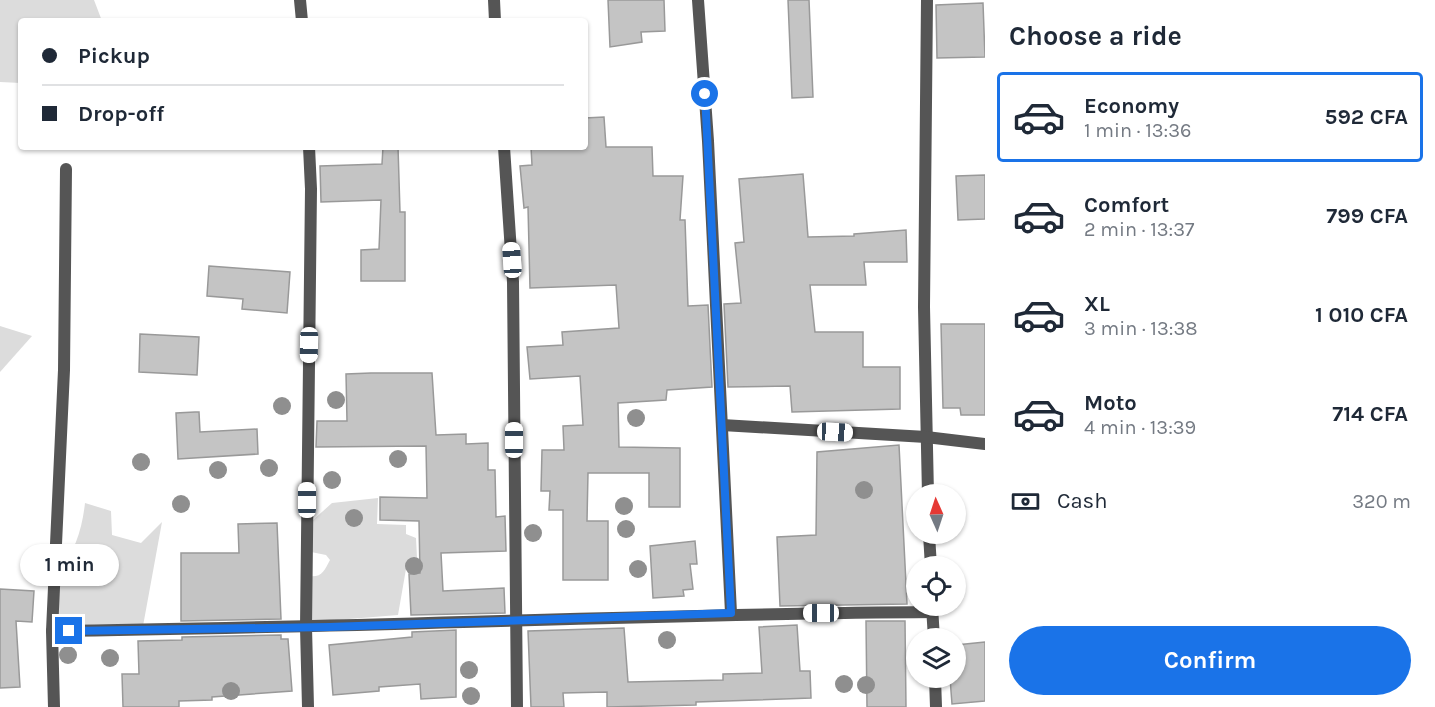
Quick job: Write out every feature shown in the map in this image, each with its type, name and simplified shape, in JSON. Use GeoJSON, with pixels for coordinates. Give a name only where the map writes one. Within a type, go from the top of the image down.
{"type":"FeatureCollection","features":[{"type":"Feature","properties":{"kind":"street"},"geometry":{"type":"LineString","coordinates":[[300,0],[302,18]]}},
{"type":"Feature","properties":{"kind":"street"},"geometry":{"type":"LineString","coordinates":[[494,0],[495,18]]}},
{"type":"Feature","properties":{"kind":"street"},"geometry":{"type":"LineString","coordinates":[[698,0],[731,613]]}},
{"type":"Feature","properties":{"kind":"street"},"geometry":{"type":"LineString","coordinates":[[927,0],[928,484]]}},
{"type":"Feature","properties":{"kind":"street"},"geometry":{"type":"LineString","coordinates":[[308,707],[306,627],[311,189],[309,150]]}},
{"type":"Feature","properties":{"kind":"street"},"geometry":{"type":"LineString","coordinates":[[504,150],[513,282],[517,707]]}},
{"type":"Feature","properties":{"kind":"street"},"geometry":{"type":"LineString","coordinates":[[54,707],[52,631],[64,370],[66,169]]}},
{"type":"Feature","properties":{"kind":"street"},"geometry":{"type":"LineString","coordinates":[[722,425],[926,437],[985,444]]}},
{"type":"Feature","properties":{"kind":"street"},"geometry":{"type":"LineString","coordinates":[[52,631],[515,622],[731,613],[906,610]]}},
{"type":"Feature","properties":{"kind":"street"},"geometry":{"type":"LineString","coordinates":[[935,688],[936,707]]}},
{"type":"Feature","properties":{"kind":"shaded area"},"geometry":{"type":"Polygon","coordinates":[[[0,0],[94,0],[101,18],[18,18],[18,83],[0,82],[0,0]]]}},
{"type":"Feature","properties":{"kind":"shaded area"},"geometry":{"type":"Polygon","coordinates":[[[0,326],[32,336],[0,372],[0,326]]]}},
{"type":"Feature","properties":{"kind":"shaded area"},"geometry":{"type":"Polygon","coordinates":[[[378,498],[377,524],[406,525],[406,534],[416,538],[417,558],[406,569],[398,615],[312,622],[308,576],[320,575],[330,560],[326,555],[311,552],[312,521],[332,503],[378,498]]]}},
{"type":"Feature","properties":{"kind":"shaded area"},"geometry":{"type":"Polygon","coordinates":[[[85,503],[111,511],[112,535],[141,543],[162,522],[143,626],[58,628],[57,573],[69,557],[77,540],[85,503]]]}},
{"type":"Feature","properties":{"kind":"building"},"geometry":{"type":"Polygon","coordinates":[[[608,0],[664,0],[665,31],[641,32],[642,42],[610,47],[608,0]]]}},
{"type":"Feature","properties":{"kind":"building"},"geometry":{"type":"Polygon","coordinates":[[[788,0],[809,0],[813,97],[792,98],[788,0]]]}},
{"type":"Feature","properties":{"kind":"building"},"geometry":{"type":"Polygon","coordinates":[[[983,3],[985,57],[937,58],[936,5],[983,3]]]}},
{"type":"Feature","properties":{"kind":"building"},"geometry":{"type":"Polygon","coordinates":[[[604,117],[606,147],[652,147],[653,176],[683,176],[680,220],[685,220],[688,306],[708,305],[712,387],[667,390],[666,400],[618,403],[619,447],[680,448],[680,507],[649,507],[649,473],[588,473],[587,521],[608,521],[608,580],[563,580],[563,510],[549,510],[550,491],[541,491],[542,450],[564,450],[563,426],[583,425],[580,376],[530,379],[527,347],[563,345],[562,332],[619,328],[616,285],[530,288],[528,207],[524,208],[520,166],[532,165],[531,150],[588,150],[588,118],[604,117]]]}},
{"type":"Feature","properties":{"kind":"building"},"geometry":{"type":"Polygon","coordinates":[[[383,150],[398,150],[400,212],[405,212],[405,281],[361,281],[361,250],[379,249],[381,200],[321,202],[320,166],[382,164],[383,150]]]}},
{"type":"Feature","properties":{"kind":"building"},"geometry":{"type":"Polygon","coordinates":[[[803,174],[808,237],[854,236],[854,234],[906,230],[907,262],[864,262],[866,285],[810,285],[815,332],[863,332],[863,367],[900,367],[900,409],[792,412],[790,386],[728,387],[724,304],[741,303],[735,243],[744,242],[739,179],[803,174]]]}},
{"type":"Feature","properties":{"kind":"building"},"geometry":{"type":"Polygon","coordinates":[[[985,175],[985,219],[958,220],[956,176],[985,175]]]}},
{"type":"Feature","properties":{"kind":"building"},"geometry":{"type":"Polygon","coordinates":[[[209,266],[290,272],[287,313],[242,309],[243,299],[207,296],[209,266]]]}},
{"type":"Feature","properties":{"kind":"building"},"geometry":{"type":"Polygon","coordinates":[[[941,324],[985,324],[985,415],[961,415],[960,408],[943,408],[941,324]]]}},
{"type":"Feature","properties":{"kind":"building"},"geometry":{"type":"Polygon","coordinates":[[[140,334],[199,337],[197,375],[139,372],[140,334]]]}},
{"type":"Feature","properties":{"kind":"building"},"geometry":{"type":"Polygon","coordinates":[[[432,373],[436,435],[466,434],[466,444],[488,443],[488,470],[495,470],[496,517],[505,516],[506,551],[441,553],[443,591],[504,588],[505,613],[411,615],[409,574],[420,573],[419,521],[380,520],[380,497],[427,498],[426,446],[316,447],[317,421],[347,421],[346,374],[432,373]]]}},
{"type":"Feature","properties":{"kind":"building"},"geometry":{"type":"Polygon","coordinates":[[[199,412],[200,432],[257,429],[258,454],[178,459],[176,413],[199,412]]]}},
{"type":"Feature","properties":{"kind":"building"},"geometry":{"type":"Polygon","coordinates":[[[899,445],[906,604],[780,606],[777,537],[816,535],[817,452],[899,445]]]}},
{"type":"Feature","properties":{"kind":"building"},"geometry":{"type":"Polygon","coordinates":[[[277,523],[281,619],[181,621],[181,553],[239,553],[238,524],[277,523]]]}},
{"type":"Feature","properties":{"kind":"building"},"geometry":{"type":"Polygon","coordinates":[[[695,541],[697,564],[690,564],[693,589],[683,590],[684,596],[653,598],[650,546],[695,541]]]}},
{"type":"Feature","properties":{"kind":"building"},"geometry":{"type":"Polygon","coordinates":[[[0,589],[34,591],[32,622],[16,621],[20,687],[0,688],[0,589]]]}},
{"type":"Feature","properties":{"kind":"building"},"geometry":{"type":"Polygon","coordinates":[[[866,621],[905,621],[906,707],[867,707],[866,621]]]}},
{"type":"Feature","properties":{"kind":"building"},"geometry":{"type":"Polygon","coordinates":[[[797,625],[800,671],[810,671],[811,698],[696,702],[696,705],[607,707],[607,692],[563,693],[564,707],[531,707],[528,631],[624,628],[628,682],[723,680],[723,674],[762,673],[759,627],[797,625]]]}},
{"type":"Feature","properties":{"kind":"building"},"geometry":{"type":"Polygon","coordinates":[[[456,630],[456,697],[421,699],[420,684],[379,687],[379,691],[333,695],[329,645],[412,637],[412,632],[456,630]]]}},
{"type":"Feature","properties":{"kind":"building"},"geometry":{"type":"Polygon","coordinates":[[[281,635],[281,639],[288,639],[292,691],[212,697],[212,700],[179,701],[179,707],[123,707],[122,674],[139,674],[138,641],[182,640],[182,637],[281,635]]]}},
{"type":"Feature","properties":{"kind":"building"},"geometry":{"type":"Polygon","coordinates":[[[985,642],[985,701],[952,704],[951,688],[966,688],[966,644],[985,642]]]}},
{"type":"Feature","properties":{"kind":"route"},"geometry":{"type":"LineString","coordinates":[[69,631],[515,622],[731,613],[705,94]]}}]}
